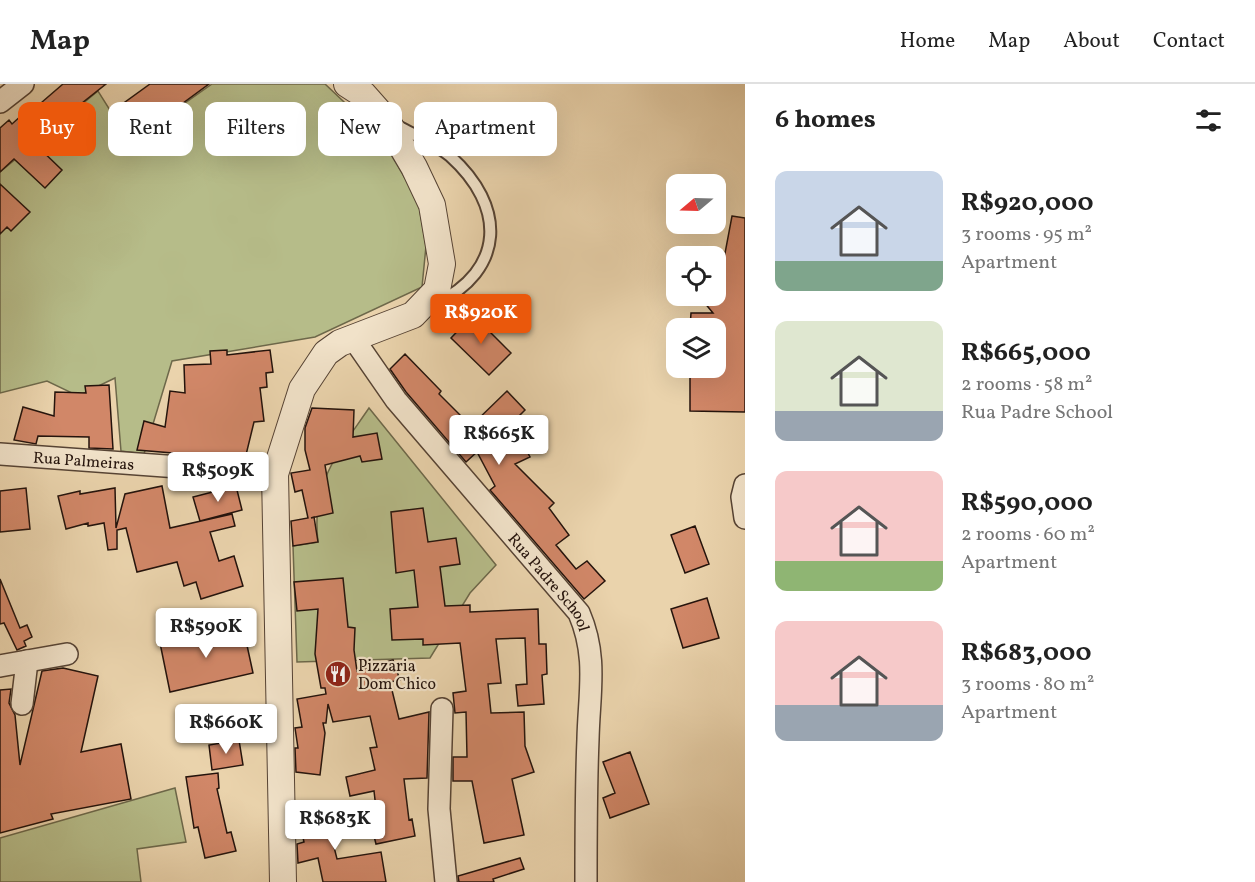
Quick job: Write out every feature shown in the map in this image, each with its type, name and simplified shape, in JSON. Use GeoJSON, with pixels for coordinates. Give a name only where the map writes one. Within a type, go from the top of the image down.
{"type":"FeatureCollection","features":[{"type":"Feature","properties":{"kind":"street"},"geometry":{"type":"LineString","coordinates":[[0,102],[23,84]]}},
{"type":"Feature","properties":{"kind":"street"},"geometry":{"type":"LineString","coordinates":[[347,84],[370,102]]}},
{"type":"Feature","properties":{"kind":"street"},"geometry":{"type":"LineString","coordinates":[[283,882],[275,474],[292,415],[313,369],[326,353],[353,338],[413,315],[437,290],[442,264],[440,241],[432,205],[402,147]]}},
{"type":"Feature","properties":{"kind":"street","name":"Rua Padre School"},"geometry":{"type":"LineString","coordinates":[[353,338],[396,400],[579,613],[588,634],[593,665],[588,730],[586,882]]}},
{"type":"Feature","properties":{"kind":"street","name":"Rua Palmeiras"},"geometry":{"type":"LineString","coordinates":[[0,454],[275,474]]}},
{"type":"Feature","properties":{"kind":"street"},"geometry":{"type":"LineString","coordinates":[[745,485],[742,497],[745,518]]}},
{"type":"Feature","properties":{"kind":"street"},"geometry":{"type":"LineString","coordinates":[[0,666],[67,654]]}},
{"type":"Feature","properties":{"kind":"street"},"geometry":{"type":"LineString","coordinates":[[22,704],[27,661]]}},
{"type":"Feature","properties":{"kind":"street"},"geometry":{"type":"LineString","coordinates":[[442,708],[439,809],[446,882]]}},
{"type":"Feature","properties":{"kind":"lane"},"geometry":{"type":"LineString","coordinates":[[402,129],[449,156],[474,186],[486,208],[492,234],[484,264],[466,286],[413,315]]}},
{"type":"Feature","properties":{"kind":"green space"},"geometry":{"type":"Polygon","coordinates":[[[212,84],[325,84],[344,102],[318,102],[318,156],[392,156],[418,200],[426,246],[422,287],[315,337],[172,361],[144,454],[121,451],[115,378],[78,396],[47,381],[0,393],[0,172],[19,156],[96,156],[96,102],[85,102],[98,91],[108,107],[108,156],[193,156],[193,102],[187,102],[212,84]]]}},
{"type":"Feature","properties":{"kind":"green space"},"geometry":{"type":"Polygon","coordinates":[[[369,408],[496,565],[470,593],[430,658],[297,662],[293,546],[318,542],[319,502],[329,470],[369,408]]]}},
{"type":"Feature","properties":{"kind":"green space"},"geometry":{"type":"Polygon","coordinates":[[[175,788],[186,842],[137,849],[141,882],[0,882],[0,838],[175,788]]]}},
{"type":"Feature","properties":{"kind":"building"},"geometry":{"type":"Polygon","coordinates":[[[63,84],[106,84],[83,102],[42,102],[63,84]]]}},
{"type":"Feature","properties":{"kind":"building"},"geometry":{"type":"Polygon","coordinates":[[[150,84],[209,84],[184,102],[125,102],[150,84]]]}},
{"type":"Feature","properties":{"kind":"building"},"geometry":{"type":"Polygon","coordinates":[[[18,119],[18,156],[48,156],[62,170],[45,188],[14,159],[0,172],[0,128],[9,120],[12,124],[18,119]]]}},
{"type":"Feature","properties":{"kind":"building"},"geometry":{"type":"Polygon","coordinates":[[[0,184],[30,212],[11,231],[7,227],[0,234],[0,184]]]}},
{"type":"Feature","properties":{"kind":"building"},"geometry":{"type":"Polygon","coordinates":[[[732,216],[745,218],[745,412],[690,411],[690,378],[726,378],[726,318],[691,318],[691,313],[713,313],[707,306],[726,306],[726,248],[732,216]]]}},
{"type":"Feature","properties":{"kind":"building"},"geometry":{"type":"Polygon","coordinates":[[[473,315],[511,353],[489,375],[451,338],[473,315]]]}},
{"type":"Feature","properties":{"kind":"building"},"geometry":{"type":"Polygon","coordinates":[[[227,350],[227,355],[270,350],[273,372],[266,373],[267,387],[260,388],[264,421],[254,422],[245,459],[137,450],[144,421],[165,427],[170,391],[185,393],[184,365],[211,364],[210,351],[227,350]]]}},
{"type":"Feature","properties":{"kind":"building"},"geometry":{"type":"Polygon","coordinates":[[[405,354],[441,391],[439,394],[471,426],[507,391],[525,410],[512,423],[530,457],[515,464],[554,503],[549,508],[569,535],[556,545],[576,569],[587,561],[605,581],[584,599],[490,490],[495,486],[477,452],[466,462],[406,392],[390,369],[405,354]]]}},
{"type":"Feature","properties":{"kind":"building"},"geometry":{"type":"Polygon","coordinates":[[[109,385],[113,449],[89,448],[89,437],[38,436],[36,444],[14,440],[23,407],[54,416],[55,392],[86,393],[85,386],[109,385]]]}},
{"type":"Feature","properties":{"kind":"building"},"geometry":{"type":"Polygon","coordinates":[[[312,408],[354,410],[353,437],[377,433],[382,459],[362,462],[360,456],[325,465],[333,513],[314,517],[318,542],[293,546],[291,521],[308,518],[302,490],[295,492],[291,473],[310,470],[305,450],[305,428],[312,408]]]}},
{"type":"Feature","properties":{"kind":"building"},"geometry":{"type":"Polygon","coordinates":[[[162,486],[170,528],[232,514],[235,526],[210,532],[219,561],[234,556],[243,586],[201,599],[196,582],[184,586],[177,562],[137,572],[126,528],[117,530],[117,549],[108,550],[104,523],[88,526],[88,523],[66,529],[58,496],[80,491],[80,494],[115,488],[116,528],[125,494],[162,486]]]}},
{"type":"Feature","properties":{"kind":"building"},"geometry":{"type":"Polygon","coordinates":[[[236,486],[242,510],[200,521],[193,497],[236,486]]]}},
{"type":"Feature","properties":{"kind":"building"},"geometry":{"type":"Polygon","coordinates":[[[26,488],[30,529],[0,532],[0,491],[26,488]]]}},
{"type":"Feature","properties":{"kind":"building"},"geometry":{"type":"Polygon","coordinates":[[[423,508],[428,542],[456,538],[460,564],[440,567],[445,606],[470,605],[470,612],[538,609],[539,644],[546,644],[547,674],[542,675],[544,704],[518,706],[516,685],[527,684],[525,638],[496,639],[501,683],[488,684],[491,713],[524,712],[525,746],[534,772],[512,779],[524,835],[484,843],[472,781],[453,781],[453,757],[467,757],[466,712],[455,713],[453,693],[466,691],[460,643],[423,645],[423,639],[392,640],[390,609],[418,607],[414,570],[396,573],[391,512],[423,508]]]}},
{"type":"Feature","properties":{"kind":"building"},"geometry":{"type":"Polygon","coordinates":[[[695,526],[709,564],[685,573],[671,535],[695,526]]]}},
{"type":"Feature","properties":{"kind":"building"},"geometry":{"type":"Polygon","coordinates":[[[343,578],[348,627],[355,628],[354,650],[357,671],[393,660],[400,680],[390,682],[399,719],[429,712],[427,778],[404,779],[409,820],[412,819],[415,836],[376,844],[372,828],[378,826],[374,791],[350,796],[346,777],[375,770],[370,748],[377,747],[370,716],[333,722],[328,704],[326,723],[323,723],[325,733],[320,775],[296,772],[295,748],[298,748],[295,728],[302,727],[297,699],[326,694],[325,688],[321,688],[315,654],[318,609],[297,611],[294,582],[343,578]]]}},
{"type":"Feature","properties":{"kind":"building"},"geometry":{"type":"Polygon","coordinates":[[[0,579],[20,628],[27,625],[32,637],[24,641],[26,646],[17,650],[4,623],[0,624],[0,579]]]}},
{"type":"Feature","properties":{"kind":"building"},"geometry":{"type":"Polygon","coordinates":[[[707,598],[719,638],[683,648],[671,609],[707,598]]]}},
{"type":"Feature","properties":{"kind":"building"},"geometry":{"type":"Polygon","coordinates":[[[243,627],[253,673],[170,692],[160,643],[243,627]]]}},
{"type":"Feature","properties":{"kind":"building"},"geometry":{"type":"Polygon","coordinates":[[[63,668],[98,676],[81,752],[121,744],[131,799],[51,814],[53,819],[0,833],[0,690],[11,689],[9,703],[15,715],[20,765],[42,671],[63,668]]]}},
{"type":"Feature","properties":{"kind":"building"},"geometry":{"type":"Polygon","coordinates":[[[239,740],[243,765],[212,770],[209,745],[239,740]]]}},
{"type":"Feature","properties":{"kind":"building"},"geometry":{"type":"Polygon","coordinates":[[[630,752],[649,804],[610,818],[603,798],[615,793],[603,762],[630,752]]]}},
{"type":"Feature","properties":{"kind":"building"},"geometry":{"type":"Polygon","coordinates":[[[218,773],[219,788],[217,789],[227,833],[231,832],[236,851],[205,858],[198,827],[194,828],[186,777],[218,773]]]}},
{"type":"Feature","properties":{"kind":"building"},"geometry":{"type":"Polygon","coordinates":[[[338,806],[343,828],[330,831],[337,859],[381,852],[386,882],[323,882],[318,858],[298,863],[297,844],[304,842],[298,815],[338,806]]]}},
{"type":"Feature","properties":{"kind":"building"},"geometry":{"type":"Polygon","coordinates":[[[520,858],[524,869],[493,879],[494,882],[459,882],[458,876],[520,858]]]}},
{"type":"Feature","properties":{"kind":"place","name":"Pizzaria Dom Chico"},"geometry":{"type":"Point","coordinates":[338,674]}}]}
